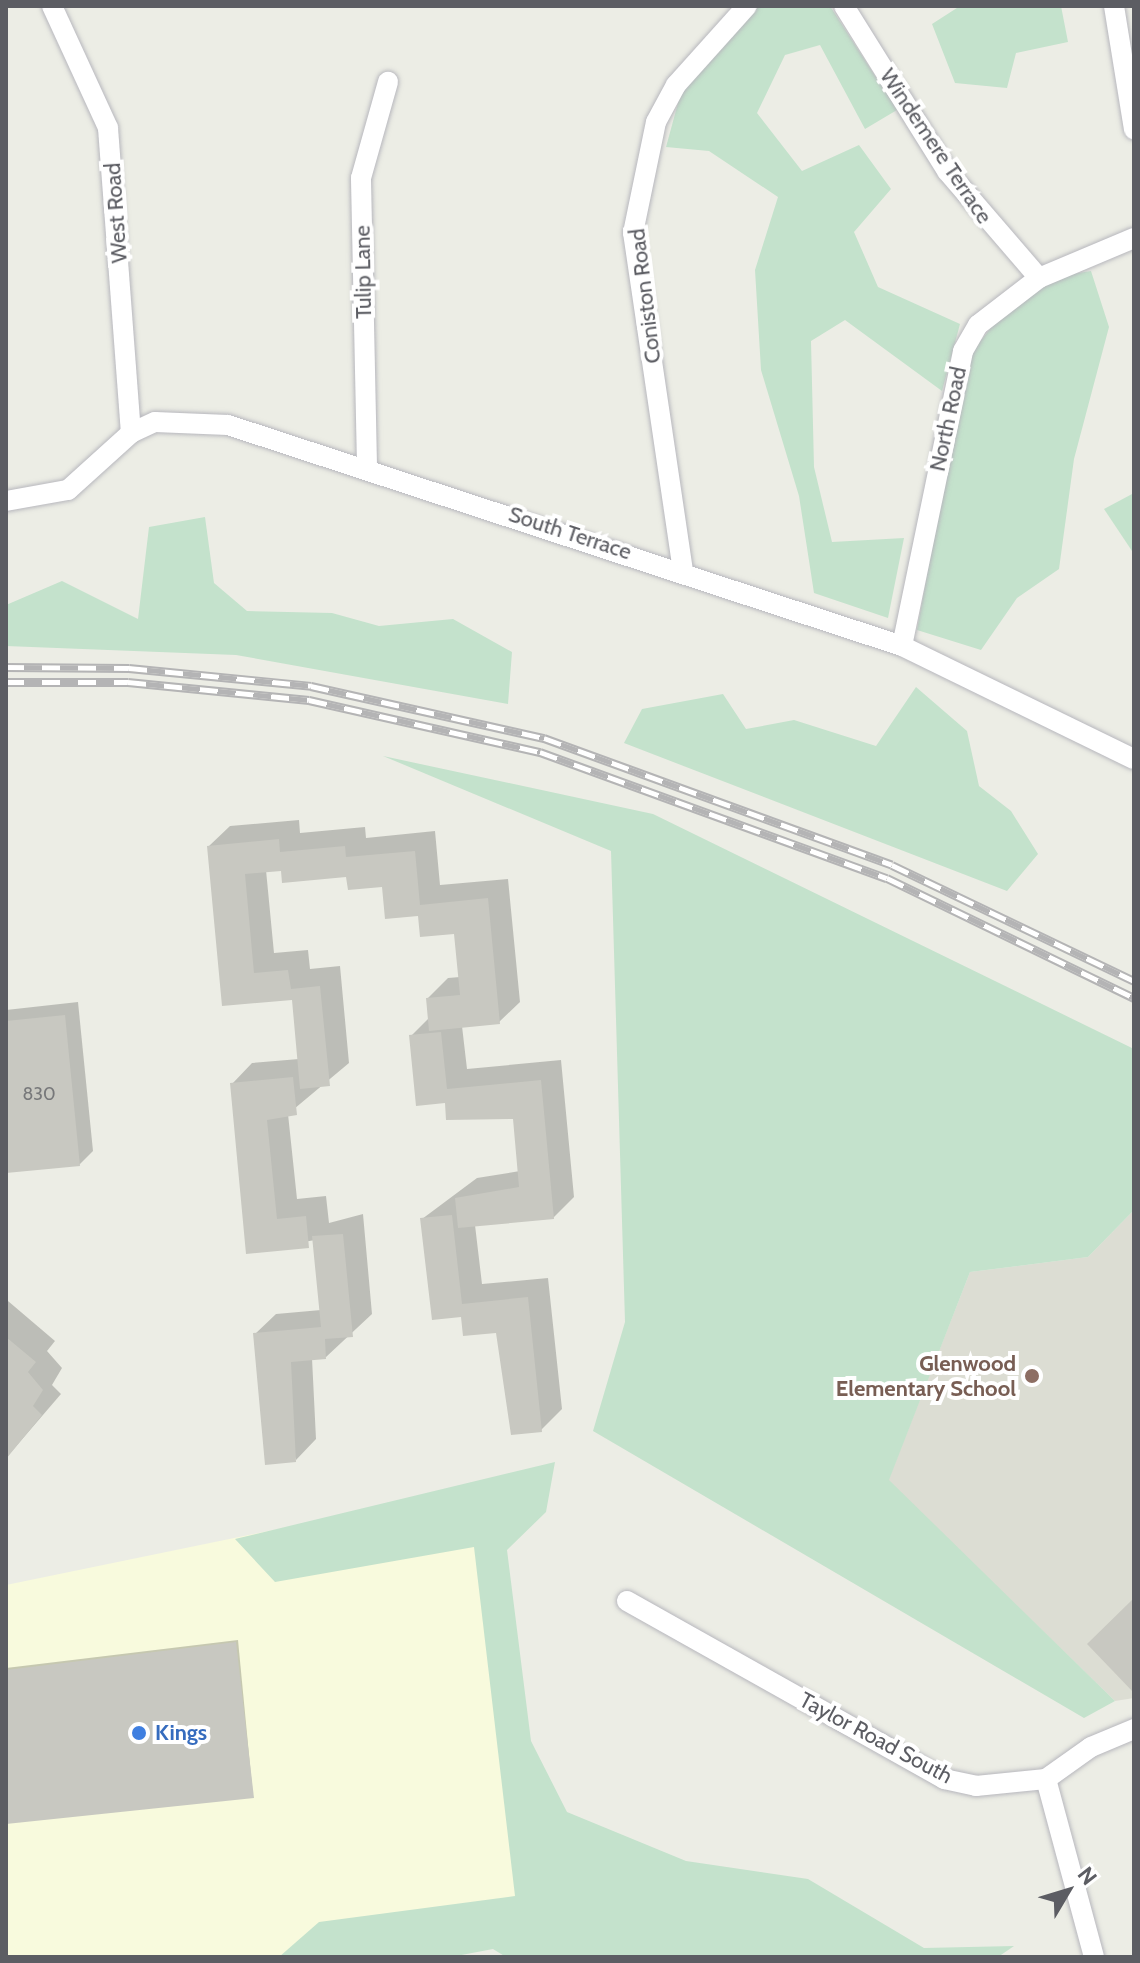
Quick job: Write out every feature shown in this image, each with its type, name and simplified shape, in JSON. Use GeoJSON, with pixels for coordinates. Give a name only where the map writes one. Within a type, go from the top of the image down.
{"type":"FeatureCollection","features":[{"type":"Feature","properties":{"kind":"street","name":"West Road"},"geometry":{"type":"LineString","coordinates":[[52,6],[110,139],[131,433]]}},
{"type":"Feature","properties":{"kind":"street","name":"Coniston Road"},"geometry":{"type":"LineString","coordinates":[[683,571],[633,233],[656,122],[676,85],[747,6]]}},
{"type":"Feature","properties":{"kind":"street","name":"Windemere Terrace"},"geometry":{"type":"LineString","coordinates":[[844,6],[947,171],[1039,278]]}},
{"type":"Feature","properties":{"kind":"street"},"geometry":{"type":"LineString","coordinates":[[1114,6],[1134,126]]}},
{"type":"Feature","properties":{"kind":"street","name":"Tulip Lane"},"geometry":{"type":"LineString","coordinates":[[367,466],[361,178],[388,82]]}},
{"type":"Feature","properties":{"kind":"street","name":"North Road"},"geometry":{"type":"LineString","coordinates":[[902,646],[963,351],[978,325],[1039,278],[1134,238]]}},
{"type":"Feature","properties":{"kind":"street","name":"South Terrace"},"geometry":{"type":"LineString","coordinates":[[6,501],[31,502],[68,490],[131,433],[197,418],[367,466],[902,646],[1134,759]]}},
{"type":"Feature","properties":{"kind":"street","name":"Taylor Road South"},"geometry":{"type":"LineString","coordinates":[[627,1601],[944,1779],[976,1786],[1046,1779],[1091,1747],[1134,1729]]}},
{"type":"Feature","properties":{"kind":"street"},"geometry":{"type":"LineString","coordinates":[[1046,1779],[1094,1957]]}},
{"type":"Feature","properties":{"kind":"shaded area"},"geometry":{"type":"Polygon","coordinates":[[[759,6],[830,6],[897,110],[865,129],[820,45],[785,55],[757,113],[802,171],[859,145],[891,189],[854,232],[878,287],[960,324],[942,391],[845,320],[811,341],[814,467],[832,542],[904,538],[888,618],[814,593],[799,496],[761,370],[755,270],[778,197],[709,151],[666,147],[681,92],[759,6]]]}},
{"type":"Feature","properties":{"kind":"shaded area"},"geometry":{"type":"Polygon","coordinates":[[[960,6],[1061,6],[1068,42],[1016,53],[1007,88],[955,83],[932,24],[960,6]]]}},
{"type":"Feature","properties":{"kind":"shaded area"},"geometry":{"type":"Polygon","coordinates":[[[1091,271],[1109,327],[1074,459],[1059,569],[1017,598],[981,650],[917,630],[966,359],[1003,313],[1059,276],[1091,271]]]}},
{"type":"Feature","properties":{"kind":"shaded area"},"geometry":{"type":"Polygon","coordinates":[[[1134,493],[1134,554],[1104,509],[1134,493]]]}},
{"type":"Feature","properties":{"kind":"shaded area"},"geometry":{"type":"Polygon","coordinates":[[[205,517],[214,583],[247,611],[332,613],[379,626],[453,619],[512,652],[508,704],[236,655],[6,646],[6,605],[62,581],[138,619],[149,527],[205,517]]]}},
{"type":"Feature","properties":{"kind":"shaded area"},"geometry":{"type":"Polygon","coordinates":[[[916,687],[967,731],[979,786],[1011,811],[1038,854],[1007,891],[624,743],[642,709],[723,694],[746,729],[794,720],[876,746],[916,687]]]}},
{"type":"Feature","properties":{"kind":"shaded area"},"geometry":{"type":"Polygon","coordinates":[[[383,756],[653,814],[1134,1049],[1134,1210],[1088,1257],[970,1272],[889,1480],[1115,1701],[1084,1718],[593,1431],[625,1322],[611,851],[383,756]]]}},
{"type":"Feature","properties":{"kind":"shaded area","name":"Glenwood Elementary School"},"geometry":{"type":"Polygon","coordinates":[[[1134,1210],[1134,1698],[1115,1701],[888,1481],[970,1272],[1088,1257],[1134,1210]]]}},
{"type":"Feature","properties":{"kind":"shaded area"},"geometry":{"type":"Polygon","coordinates":[[[555,1462],[546,1512],[507,1550],[531,1741],[567,1812],[686,1861],[808,1879],[924,1948],[1014,1946],[998,1957],[506,1957],[493,1949],[451,1957],[279,1957],[319,1922],[515,1896],[474,1547],[275,1582],[235,1539],[555,1462]]]}},
{"type":"Feature","properties":{"kind":"shaded area"},"geometry":{"type":"Polygon","coordinates":[[[492,1485],[535,1929],[433,1957],[6,1957],[6,1585],[492,1485]]]}},
{"type":"Feature","properties":{"kind":"building"},"geometry":{"type":"Polygon","coordinates":[[[279,839],[280,852],[345,846],[346,857],[415,851],[420,905],[488,898],[500,1024],[429,1031],[426,998],[460,995],[454,934],[420,937],[418,916],[385,919],[382,887],[348,890],[346,877],[282,883],[281,871],[245,874],[254,973],[288,970],[291,989],[320,986],[330,1086],[300,1089],[292,1000],[222,1006],[207,846],[279,839]]]}},
{"type":"Feature","properties":{"kind":"building"},"geometry":{"type":"Polygon","coordinates":[[[65,1015],[80,1166],[6,1173],[6,1021],[65,1015]]]}},
{"type":"Feature","properties":{"kind":"building"},"geometry":{"type":"Polygon","coordinates":[[[441,1032],[447,1089],[541,1080],[554,1219],[458,1228],[455,1198],[519,1187],[513,1119],[446,1120],[445,1103],[416,1106],[409,1035],[441,1032]]]}},
{"type":"Feature","properties":{"kind":"building"},"geometry":{"type":"Polygon","coordinates":[[[293,1077],[297,1115],[267,1120],[277,1219],[306,1216],[309,1248],[246,1254],[230,1083],[293,1077]]]}},
{"type":"Feature","properties":{"kind":"building"},"geometry":{"type":"Polygon","coordinates":[[[452,1215],[462,1304],[528,1297],[542,1432],[511,1435],[496,1333],[463,1336],[461,1317],[432,1320],[420,1218],[452,1215]]]}},
{"type":"Feature","properties":{"kind":"building"},"geometry":{"type":"Polygon","coordinates":[[[343,1234],[353,1337],[325,1339],[326,1359],[291,1362],[296,1462],[265,1465],[253,1333],[321,1327],[312,1236],[343,1234]]]}},
{"type":"Feature","properties":{"kind":"building"},"geometry":{"type":"Polygon","coordinates":[[[6,1337],[36,1362],[28,1372],[43,1390],[33,1406],[42,1415],[6,1459],[6,1337]]]}},
{"type":"Feature","properties":{"kind":"building"},"geometry":{"type":"Polygon","coordinates":[[[1134,1598],[1134,1693],[1087,1644],[1134,1598]]]}},
{"type":"Feature","properties":{"kind":"building","name":"Kings"},"geometry":{"type":"Polygon","coordinates":[[[236,1642],[254,1798],[6,1824],[6,1670],[236,1642]]]}},
{"type":"Feature","properties":{"kind":"railway"},"geometry":{"type":"LineString","coordinates":[[6,667],[129,668],[311,686],[544,738],[892,865],[1134,981]]}},
{"type":"Feature","properties":{"kind":"railway"},"geometry":{"type":"LineString","coordinates":[[6,682],[128,682],[309,700],[540,752],[887,878],[1134,998]]}},
{"type":"Feature","properties":{"kind":"place","name":"Glenwood Elementary School"},"geometry":{"type":"Point","coordinates":[1032,1376]}},
{"type":"Feature","properties":{"kind":"place","name":"Kings"},"geometry":{"type":"Point","coordinates":[139,1733]}}]}
